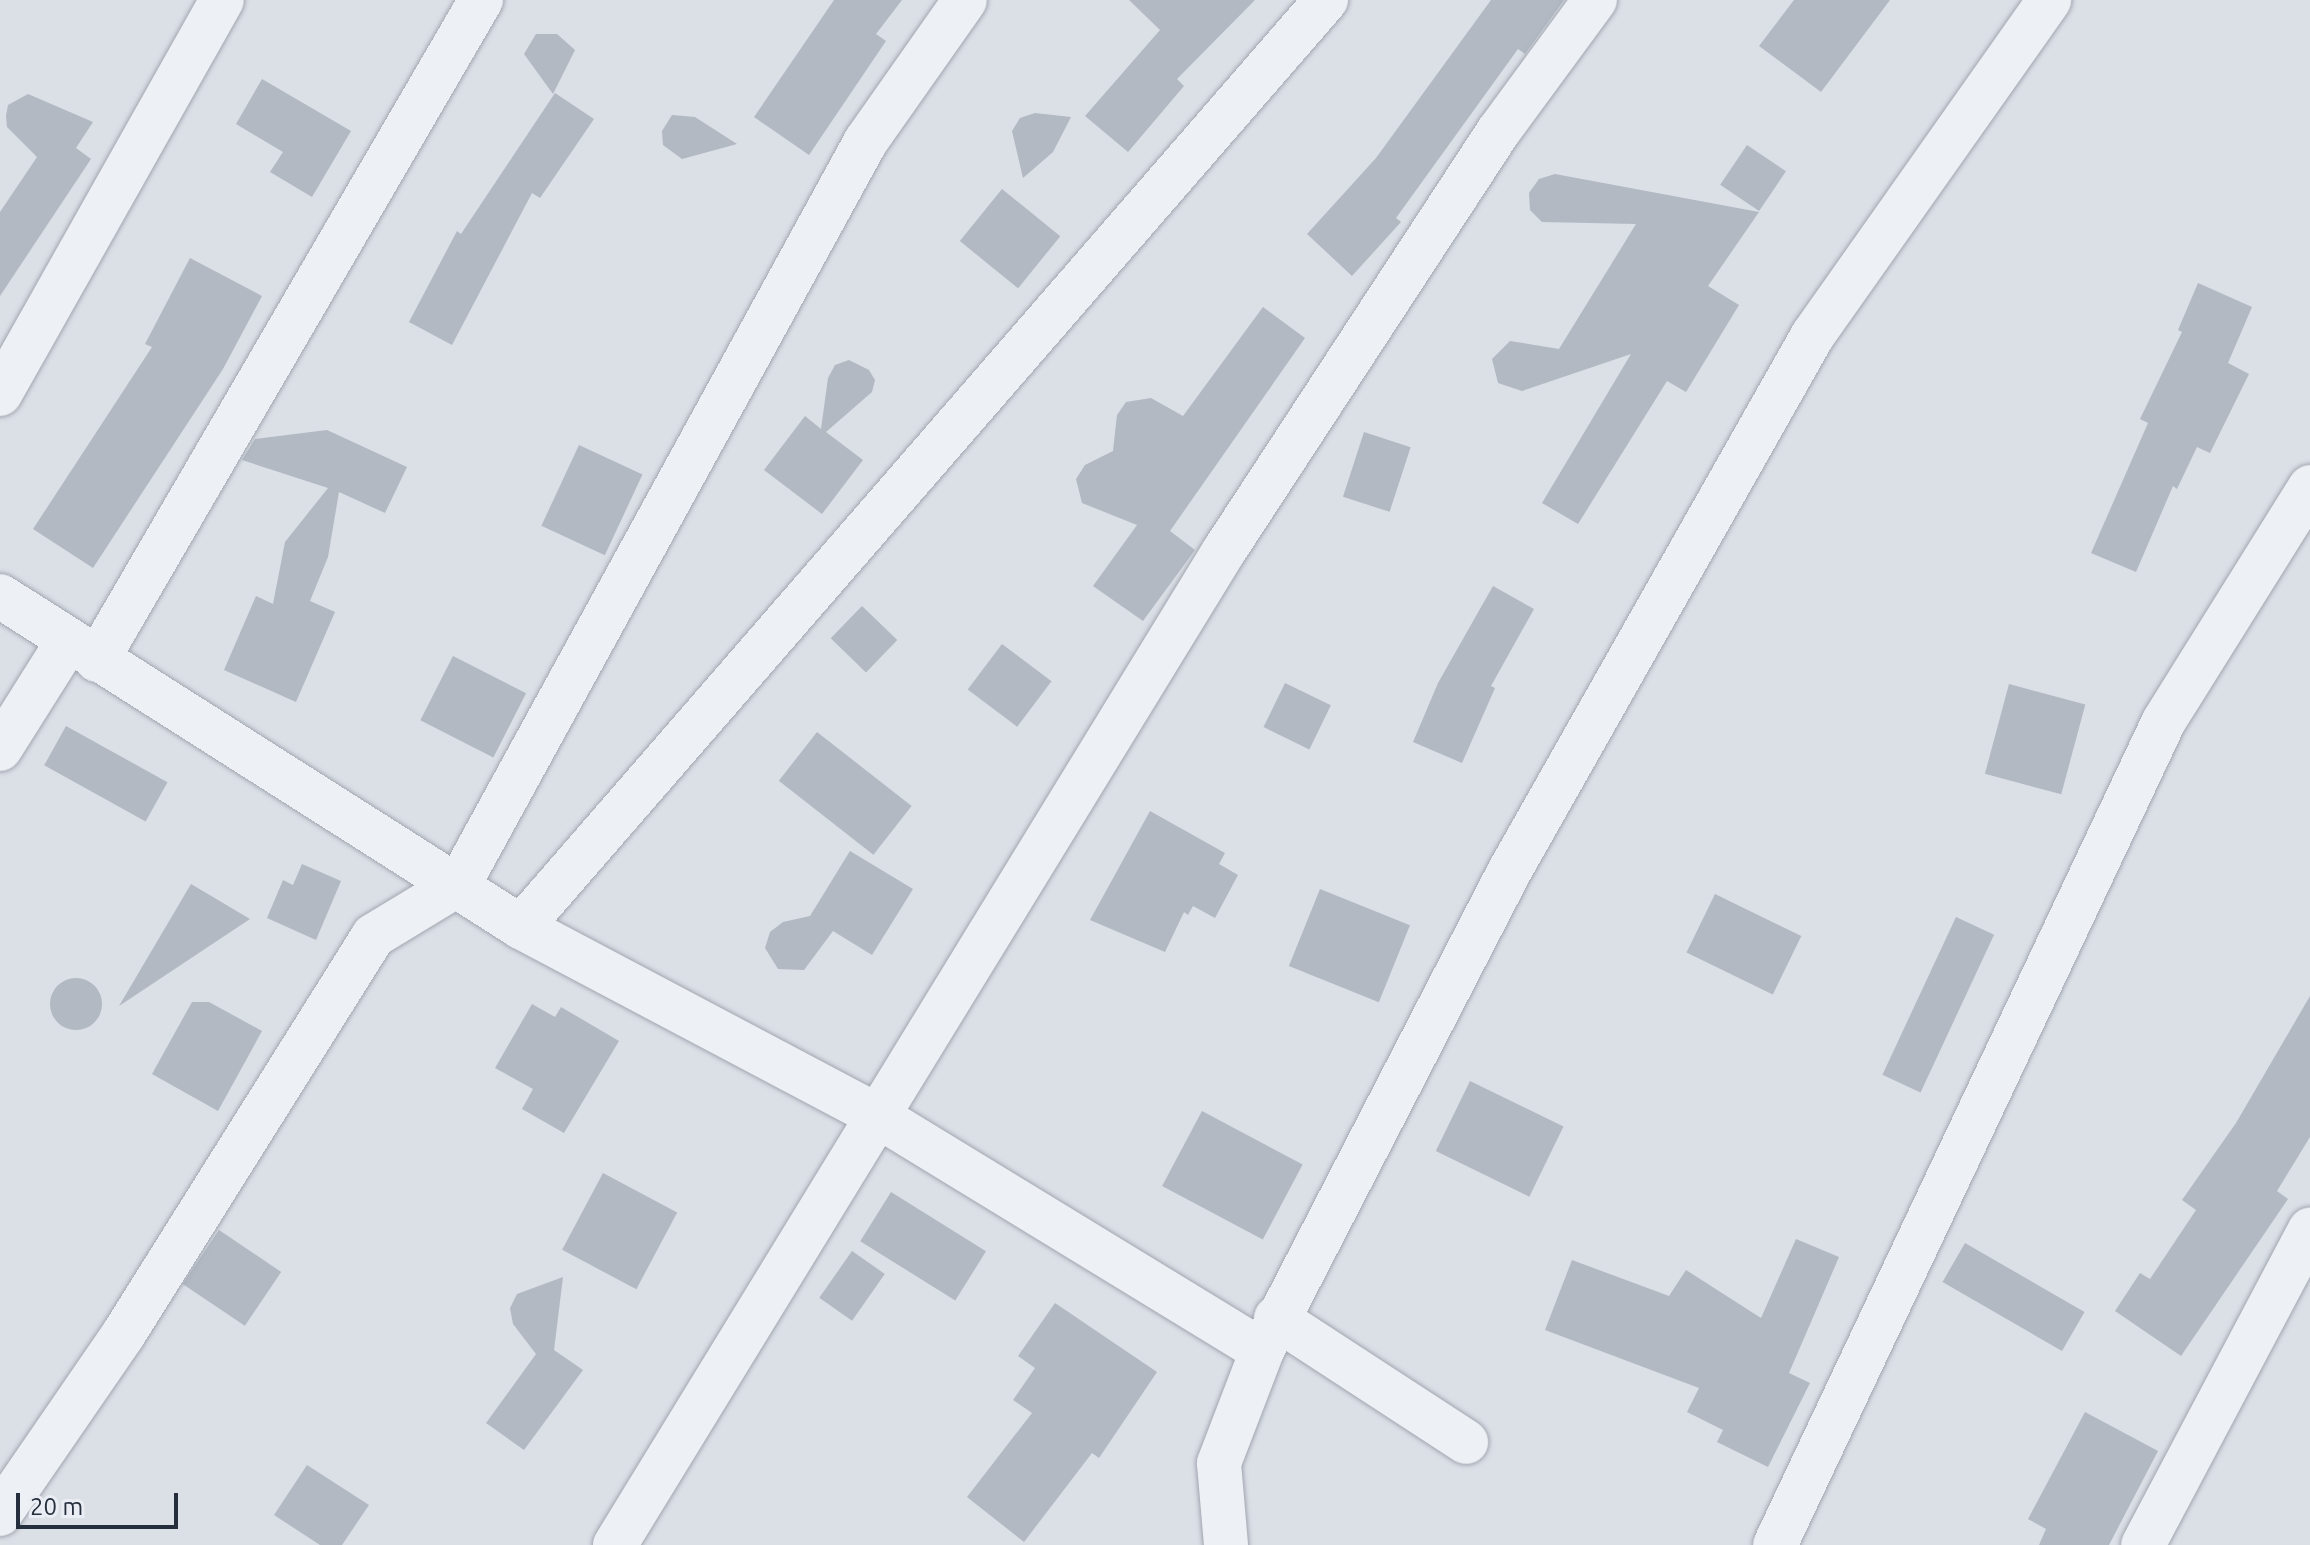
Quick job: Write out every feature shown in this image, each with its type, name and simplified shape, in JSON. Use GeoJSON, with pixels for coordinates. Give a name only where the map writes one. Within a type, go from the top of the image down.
{"type":"FeatureCollection","features":[{"type":"Feature","properties":{"kind":"street"},"geometry":{"type":"LineString","coordinates":[[0,394],[222,0]]}},
{"type":"Feature","properties":{"kind":"street"},"geometry":{"type":"LineString","coordinates":[[0,749],[82,650],[481,0]]}},
{"type":"Feature","properties":{"kind":"street"},"geometry":{"type":"LineString","coordinates":[[0,1514],[123,1335],[373,936],[459,884],[866,141],[965,0]]}},
{"type":"Feature","properties":{"kind":"street"},"geometry":{"type":"LineString","coordinates":[[521,927],[1326,0]]}},
{"type":"Feature","properties":{"kind":"street"},"geometry":{"type":"LineString","coordinates":[[615,1545],[1224,551],[1498,132],[1595,0]]}},
{"type":"Feature","properties":{"kind":"street"},"geometry":{"type":"LineString","coordinates":[[1226,1545],[1219,1463],[1269,1334],[1509,872],[1813,335],[2049,0]]}},
{"type":"Feature","properties":{"kind":"street"},"geometry":{"type":"LineString","coordinates":[[1775,1545],[2164,721],[2310,487]]}},
{"type":"Feature","properties":{"kind":"street"},"geometry":{"type":"LineString","coordinates":[[0,596],[459,884],[521,927],[876,1115],[1466,1442]]}},
{"type":"Feature","properties":{"kind":"street"},"geometry":{"type":"LineString","coordinates":[[2143,1545],[2310,1229]]}},
{"type":"Feature","properties":{"kind":"building"},"geometry":{"type":"Polygon","coordinates":[[[834,0],[902,0],[876,34],[886,41],[809,155],[754,117],[834,0]]]}},
{"type":"Feature","properties":{"kind":"building"},"geometry":{"type":"Polygon","coordinates":[[[1129,0],[1255,0],[1177,79],[1184,86],[1128,152],[1085,116],[1160,30],[1129,0]]]}},
{"type":"Feature","properties":{"kind":"building"},"geometry":{"type":"Polygon","coordinates":[[[1491,0],[1564,0],[1525,54],[1518,49],[1396,218],[1401,222],[1352,276],[1307,234],[1376,158],[1491,0]]]}},
{"type":"Feature","properties":{"kind":"building"},"geometry":{"type":"Polygon","coordinates":[[[1794,0],[1890,0],[1821,92],[1759,46],[1794,0]]]}},
{"type":"Feature","properties":{"kind":"building"},"geometry":{"type":"Polygon","coordinates":[[[536,34],[557,34],[575,50],[553,94],[524,54],[536,34]]]}},
{"type":"Feature","properties":{"kind":"building"},"geometry":{"type":"Polygon","coordinates":[[[262,79],[351,131],[312,197],[270,172],[283,152],[236,124],[262,79]]]}},
{"type":"Feature","properties":{"kind":"building"},"geometry":{"type":"Polygon","coordinates":[[[555,93],[594,119],[540,198],[532,193],[452,345],[409,322],[457,231],[461,234],[555,93]]]}},
{"type":"Feature","properties":{"kind":"building"},"geometry":{"type":"Polygon","coordinates":[[[28,94],[93,122],[76,148],[91,159],[0,296],[0,212],[37,157],[7,127],[6,116],[8,105],[28,94]]]}},
{"type":"Feature","properties":{"kind":"building"},"geometry":{"type":"Polygon","coordinates":[[[1035,113],[1071,117],[1053,152],[1023,178],[1012,131],[1020,118],[1035,113]]]}},
{"type":"Feature","properties":{"kind":"building"},"geometry":{"type":"Polygon","coordinates":[[[672,115],[695,117],[737,144],[682,159],[663,145],[662,131],[672,115]]]}},
{"type":"Feature","properties":{"kind":"building"},"geometry":{"type":"Polygon","coordinates":[[[1747,145],[1786,171],[1759,211],[1720,185],[1747,145]]]}},
{"type":"Feature","properties":{"kind":"building"},"geometry":{"type":"Polygon","coordinates":[[[1555,174],[1759,212],[1708,286],[1739,305],[1686,392],[1667,381],[1578,524],[1542,503],[1631,354],[1522,391],[1498,383],[1492,359],[1510,341],[1559,349],[1636,224],[1542,222],[1530,210],[1529,193],[1539,179],[1555,174]]]}},
{"type":"Feature","properties":{"kind":"building"},"geometry":{"type":"Polygon","coordinates":[[[1002,189],[1060,236],[1018,288],[960,241],[1002,189]]]}},
{"type":"Feature","properties":{"kind":"building"},"geometry":{"type":"Polygon","coordinates":[[[190,258],[262,296],[223,369],[93,568],[33,529],[152,347],[145,344],[190,258]]]}},
{"type":"Feature","properties":{"kind":"building"},"geometry":{"type":"Polygon","coordinates":[[[2198,283],[2252,307],[2228,363],[2249,374],[2210,453],[2197,447],[2177,489],[2173,486],[2136,572],[2091,553],[2148,423],[2140,419],[2182,332],[2178,330],[2198,283]]]}},
{"type":"Feature","properties":{"kind":"building"},"geometry":{"type":"Polygon","coordinates":[[[1263,307],[1305,338],[1170,531],[1195,550],[1143,621],[1093,586],[1137,525],[1082,503],[1076,479],[1085,465],[1113,451],[1117,415],[1126,402],[1151,398],[1183,416],[1263,307]]]}},
{"type":"Feature","properties":{"kind":"building"},"geometry":{"type":"Polygon","coordinates":[[[849,360],[869,370],[875,380],[872,392],[826,432],[863,460],[822,514],[764,470],[805,416],[821,429],[828,378],[835,365],[849,360]]]}},
{"type":"Feature","properties":{"kind":"building"},"geometry":{"type":"Polygon","coordinates":[[[327,430],[407,467],[385,513],[339,492],[328,557],[310,601],[335,612],[296,702],[224,670],[256,596],[273,604],[285,542],[328,488],[242,460],[255,439],[327,430]]]}},
{"type":"Feature","properties":{"kind":"building"},"geometry":{"type":"Polygon","coordinates":[[[1364,432],[1411,447],[1390,512],[1343,497],[1364,432]]]}},
{"type":"Feature","properties":{"kind":"building"},"geometry":{"type":"Polygon","coordinates":[[[579,445],[642,475],[605,555],[541,526],[579,445]]]}},
{"type":"Feature","properties":{"kind":"building"},"geometry":{"type":"Polygon","coordinates":[[[1493,586],[1534,609],[1491,686],[1495,688],[1462,763],[1413,742],[1438,683],[1493,586]]]}},
{"type":"Feature","properties":{"kind":"building"},"geometry":{"type":"Polygon","coordinates":[[[862,606],[897,640],[866,672],[831,638],[862,606]]]}},
{"type":"Feature","properties":{"kind":"building"},"geometry":{"type":"Polygon","coordinates":[[[1002,644],[1052,681],[1017,727],[968,690],[1002,644]]]}},
{"type":"Feature","properties":{"kind":"building"},"geometry":{"type":"Polygon","coordinates":[[[453,656],[526,693],[493,757],[420,720],[453,656]]]}},
{"type":"Feature","properties":{"kind":"building"},"geometry":{"type":"Polygon","coordinates":[[[1285,683],[1331,705],[1309,749],[1264,727],[1285,683]]]}},
{"type":"Feature","properties":{"kind":"building"},"geometry":{"type":"Polygon","coordinates":[[[2009,684],[2085,704],[2061,794],[1985,774],[2009,684]]]}},
{"type":"Feature","properties":{"kind":"building"},"geometry":{"type":"Polygon","coordinates":[[[66,726],[167,782],[146,822],[44,765],[66,726]]]}},
{"type":"Feature","properties":{"kind":"building"},"geometry":{"type":"Polygon","coordinates":[[[817,732],[912,806],[873,855],[779,781],[817,732]]]}},
{"type":"Feature","properties":{"kind":"building"},"geometry":{"type":"Polygon","coordinates":[[[1150,811],[1225,853],[1219,864],[1238,875],[1215,918],[1193,906],[1188,915],[1184,912],[1165,952],[1090,920],[1150,811]]]}},
{"type":"Feature","properties":{"kind":"building"},"geometry":{"type":"Polygon","coordinates":[[[850,851],[913,889],[872,955],[833,931],[804,970],[778,969],[765,948],[770,932],[783,922],[810,916],[850,851]]]}},
{"type":"Feature","properties":{"kind":"building"},"geometry":{"type":"Polygon","coordinates":[[[302,864],[341,881],[316,940],[267,918],[283,880],[293,885],[302,864]]]}},
{"type":"Feature","properties":{"kind":"building"},"geometry":{"type":"Polygon","coordinates":[[[191,884],[250,919],[119,1006],[191,884]]]}},
{"type":"Feature","properties":{"kind":"building"},"geometry":{"type":"Polygon","coordinates":[[[1320,889],[1410,925],[1379,1002],[1289,966],[1320,889]]]}},
{"type":"Feature","properties":{"kind":"building"},"geometry":{"type":"Polygon","coordinates":[[[1715,894],[1801,936],[1773,995],[1687,952],[1715,894]]]}},
{"type":"Feature","properties":{"kind":"building"},"geometry":{"type":"Polygon","coordinates":[[[1956,917],[1994,935],[1921,1092],[1882,1075],[1956,917]]]}},
{"type":"Feature","properties":{"kind":"building"},"geometry":{"type":"Polygon","coordinates":[[[76,978],[94,986],[102,1004],[94,1022],[76,1030],[58,1022],[50,1004],[58,986],[76,978]]]}},
{"type":"Feature","properties":{"kind":"building"},"geometry":{"type":"Polygon","coordinates":[[[2310,996],[2310,1137],[2277,1191],[2288,1199],[2181,1356],[2115,1311],[2140,1273],[2150,1279],[2196,1210],[2182,1200],[2236,1123],[2310,996]]]}},
{"type":"Feature","properties":{"kind":"building"},"geometry":{"type":"Polygon","coordinates":[[[192,1002],[209,1002],[262,1031],[218,1111],[152,1074],[192,1002]]]}},
{"type":"Feature","properties":{"kind":"building"},"geometry":{"type":"Polygon","coordinates":[[[532,1004],[555,1017],[561,1007],[619,1041],[564,1133],[522,1109],[533,1089],[495,1068],[532,1004]]]}},
{"type":"Feature","properties":{"kind":"building"},"geometry":{"type":"Polygon","coordinates":[[[1470,1081],[1563,1127],[1529,1197],[1436,1151],[1470,1081]]]}},
{"type":"Feature","properties":{"kind":"building"},"geometry":{"type":"Polygon","coordinates":[[[1202,1111],[1303,1165],[1263,1240],[1162,1186],[1202,1111]]]}},
{"type":"Feature","properties":{"kind":"building"},"geometry":{"type":"Polygon","coordinates":[[[603,1173],[677,1212],[636,1289],[562,1250],[603,1173]]]}},
{"type":"Feature","properties":{"kind":"building"},"geometry":{"type":"Polygon","coordinates":[[[891,1192],[986,1251],[955,1301],[860,1241],[891,1192]]]}},
{"type":"Feature","properties":{"kind":"building"},"geometry":{"type":"Polygon","coordinates":[[[219,1230],[281,1272],[245,1326],[183,1284],[219,1230]]]}},
{"type":"Feature","properties":{"kind":"building"},"geometry":{"type":"Polygon","coordinates":[[[1796,1239],[1839,1257],[1789,1373],[1810,1383],[1768,1467],[1717,1442],[1723,1430],[1687,1412],[1699,1388],[1545,1330],[1572,1260],[1669,1296],[1686,1270],[1761,1318],[1796,1239]]]}},
{"type":"Feature","properties":{"kind":"building"},"geometry":{"type":"Polygon","coordinates":[[[1965,1243],[2085,1312],[2062,1351],[1942,1282],[1965,1243]]]}},
{"type":"Feature","properties":{"kind":"building"},"geometry":{"type":"Polygon","coordinates":[[[852,1251],[885,1274],[852,1321],[819,1298],[852,1251]]]}},
{"type":"Feature","properties":{"kind":"building"},"geometry":{"type":"Polygon","coordinates":[[[563,1277],[554,1350],[583,1370],[524,1450],[486,1423],[536,1354],[513,1324],[510,1308],[517,1294],[563,1277]]]}},
{"type":"Feature","properties":{"kind":"building"},"geometry":{"type":"Polygon","coordinates":[[[1055,1303],[1157,1372],[1099,1458],[1092,1453],[1024,1542],[967,1497],[1032,1413],[1013,1400],[1035,1368],[1018,1356],[1055,1303]]]}},
{"type":"Feature","properties":{"kind":"building"},"geometry":{"type":"Polygon","coordinates":[[[2085,1412],[2158,1451],[2109,1545],[2039,1545],[2046,1529],[2028,1519],[2085,1412]]]}},
{"type":"Feature","properties":{"kind":"building"},"geometry":{"type":"Polygon","coordinates":[[[307,1465],[369,1505],[342,1545],[320,1545],[274,1515],[307,1465]]]}}]}
